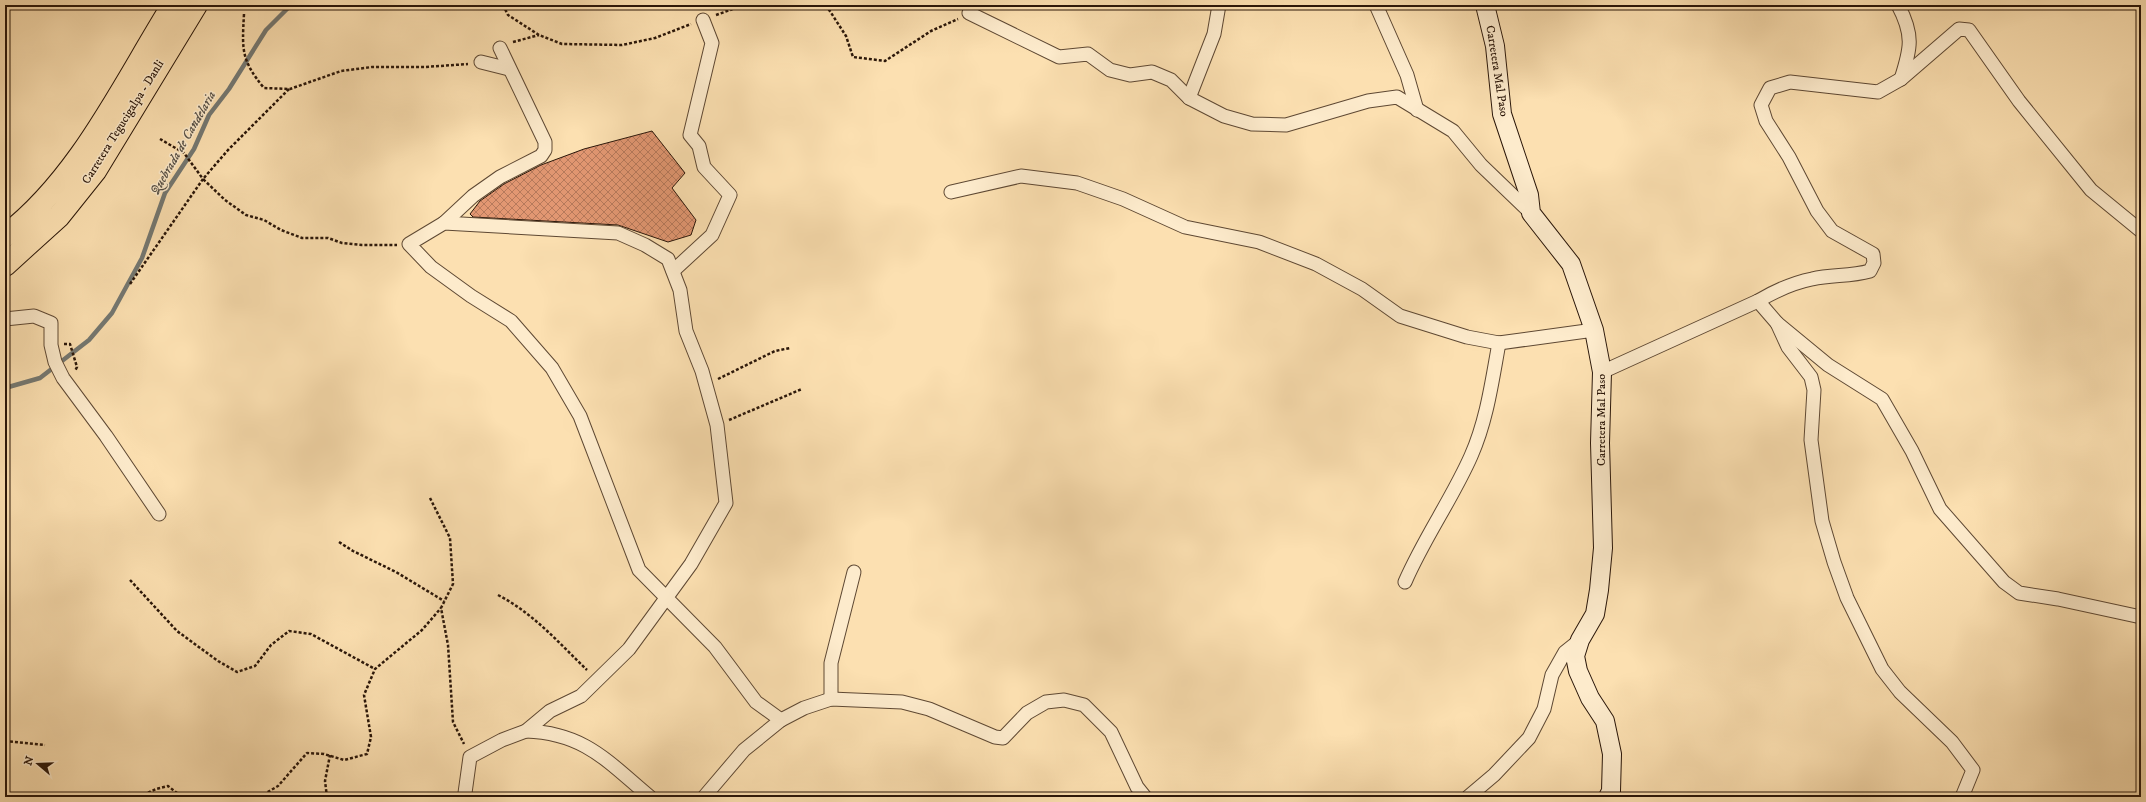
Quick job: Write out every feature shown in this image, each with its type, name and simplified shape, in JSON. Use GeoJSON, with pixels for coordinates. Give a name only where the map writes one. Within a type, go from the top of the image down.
{"type":"FeatureCollection","features":[{"type":"Feature","properties":{"kind":"highway","name":"Carretera Tegucigalpa - Danli"},"geometry":{"type":"LineString","coordinates":[[5,236],[20,224],[42,201],[75,161],[100,126],[173,5]]}},
{"type":"Feature","properties":{"kind":"highway","name":"Carretera Tegucigalpa - Danli"},"geometry":{"type":"LineString","coordinates":[[5,265],[59,216],[95,171],[196,5]]}},
{"type":"Feature","properties":{"kind":"street"},"geometry":{"type":"LineString","coordinates":[[1188,98],[1214,34],[1219,5]]}},
{"type":"Feature","properties":{"kind":"street"},"geometry":{"type":"LineString","coordinates":[[1376,5],[1408,75],[1417,110]]}},
{"type":"Feature","properties":{"kind":"street","name":"Carretera Mal Paso"},"geometry":{"type":"LineString","coordinates":[[1485,5],[1495,46],[1502,114],[1529,195],[1531,213],[1571,264],[1594,330],[1602,372],[1600,443],[1603,548],[1595,614],[1580,640],[1575,656],[1578,671],[1590,698],[1605,721],[1612,754],[1611,791],[1608,797]]}},
{"type":"Feature","properties":{"kind":"street"},"geometry":{"type":"LineString","coordinates":[[1898,5],[1910,33],[1910,50],[1901,79]]}},
{"type":"Feature","properties":{"kind":"street"},"geometry":{"type":"LineString","coordinates":[[969,13],[1059,57],[1088,54],[1110,70],[1130,75],[1152,72],[1171,80],[1188,98],[1224,116],[1252,124],[1286,125],[1368,101],[1397,98],[1453,131],[1481,165],[1531,213]]}},
{"type":"Feature","properties":{"kind":"street"},"geometry":{"type":"LineString","coordinates":[[673,271],[712,235],[730,195],[704,167],[699,146],[690,135],[712,43],[703,20]]}},
{"type":"Feature","properties":{"kind":"street"},"geometry":{"type":"LineString","coordinates":[[1602,372],[1758,301],[1777,290],[1813,279],[1854,276],[1870,271],[1874,263],[1873,254],[1832,231],[1817,211],[1789,157],[1766,121],[1761,105],[1770,88],[1790,82],[1878,92],[1901,79],[1950,34],[1959,29],[1969,30],[2019,101],[2091,190],[2141,231]]}},
{"type":"Feature","properties":{"kind":"street"},"geometry":{"type":"LineString","coordinates":[[500,48],[545,142],[545,150],[541,156],[500,177],[473,196],[444,222],[409,244],[431,267],[471,296],[511,321],[552,368],[580,416],[639,570],[667,596],[715,647],[756,702],[780,720]]}},
{"type":"Feature","properties":{"kind":"street"},"geometry":{"type":"LineString","coordinates":[[481,62],[509,69]]}},
{"type":"Feature","properties":{"kind":"street"},"geometry":{"type":"LineString","coordinates":[[951,192],[1021,176],[1077,183],[1122,200],[1185,227],[1260,242],[1316,264],[1362,289],[1400,316],[1467,337],[1499,343],[1594,330]]}},
{"type":"Feature","properties":{"kind":"street"},"geometry":{"type":"LineString","coordinates":[[444,222],[618,234],[645,245],[668,258],[680,290],[686,331],[706,384],[718,425],[726,503],[691,564],[629,649],[581,696],[550,711],[526,731],[502,740],[470,757],[465,793],[467,797]]}},
{"type":"Feature","properties":{"kind":"street"},"geometry":{"type":"LineString","coordinates":[[1758,301],[1776,324],[1788,347],[1811,377],[1814,390],[1811,440],[1822,521],[1834,562],[1847,598],[1882,669],[1900,692],[1952,742],[1974,770],[1969,785],[1962,797]]}},
{"type":"Feature","properties":{"kind":"street"},"geometry":{"type":"LineString","coordinates":[[5,319],[34,316],[51,323],[52,348],[55,362],[63,378],[106,436],[159,514]]}},
{"type":"Feature","properties":{"kind":"street"},"geometry":{"type":"LineString","coordinates":[[1776,324],[1828,365],[1882,399],[1912,451],[1940,509],[2004,582],[2019,593],[2058,599],[2141,617]]}},
{"type":"Feature","properties":{"kind":"street"},"geometry":{"type":"LineString","coordinates":[[1405,582],[1415,559],[1472,455],[1486,412],[1499,343]]}},
{"type":"Feature","properties":{"kind":"street"},"geometry":{"type":"LineString","coordinates":[[831,699],[831,663],[854,572]]}},
{"type":"Feature","properties":{"kind":"street"},"geometry":{"type":"LineString","coordinates":[[1468,797],[1494,775],[1529,738],[1544,709],[1552,675],[1565,652],[1580,640]]}},
{"type":"Feature","properties":{"kind":"street"},"geometry":{"type":"LineString","coordinates":[[704,797],[744,750],[780,720],[804,708],[831,699],[902,702],[930,709],[995,738],[1003,738],[1027,713],[1046,702],[1064,700],[1084,706],[1110,732],[1137,787],[1145,797]]}},
{"type":"Feature","properties":{"kind":"street"},"geometry":{"type":"LineString","coordinates":[[526,731],[548,732],[570,738],[589,748],[605,758],[650,797]]}},
{"type":"Feature","properties":{"kind":"path"},"geometry":{"type":"LineString","coordinates":[[503,5],[508,15],[539,35],[562,44],[622,45],[655,38],[744,5]]}},
{"type":"Feature","properties":{"kind":"path"},"geometry":{"type":"LineString","coordinates":[[826,5],[846,36],[853,57],[885,62],[931,31],[969,13]]}},
{"type":"Feature","properties":{"kind":"path"},"geometry":{"type":"LineString","coordinates":[[244,14],[242,44],[249,69],[264,88],[290,89],[341,72],[372,67],[425,67],[481,62]]}},
{"type":"Feature","properties":{"kind":"path"},"geometry":{"type":"LineString","coordinates":[[500,48],[539,35]]}},
{"type":"Feature","properties":{"kind":"path"},"geometry":{"type":"LineString","coordinates":[[130,284],[203,179],[228,150],[290,89]]}},
{"type":"Feature","properties":{"kind":"path"},"geometry":{"type":"LineString","coordinates":[[160,139],[184,153],[203,179],[225,200],[246,215],[264,220],[281,230],[302,238],[328,238],[342,243],[362,245],[409,244]]}},
{"type":"Feature","properties":{"kind":"path"},"geometry":{"type":"LineString","coordinates":[[70,344],[77,367]]}},
{"type":"Feature","properties":{"kind":"path"},"geometry":{"type":"LineString","coordinates":[[706,384],[775,351],[790,348]]}},
{"type":"Feature","properties":{"kind":"path"},"geometry":{"type":"LineString","coordinates":[[718,425],[802,389]]}},
{"type":"Feature","properties":{"kind":"path"},"geometry":{"type":"LineString","coordinates":[[259,797],[278,786],[307,753],[330,756],[344,760],[367,754],[371,737],[364,695],[375,669],[384,659],[403,647],[422,630],[441,608],[453,584],[450,538],[430,498]]}},
{"type":"Feature","properties":{"kind":"path"},"geometry":{"type":"LineString","coordinates":[[339,542],[353,551],[396,572],[444,602]]}},
{"type":"Feature","properties":{"kind":"path"},"geometry":{"type":"LineString","coordinates":[[130,580],[177,631],[218,661],[237,672],[255,666],[271,645],[288,632],[311,634],[375,669]]}},
{"type":"Feature","properties":{"kind":"path"},"geometry":{"type":"LineString","coordinates":[[498,595],[515,604],[533,618],[597,680]]}},
{"type":"Feature","properties":{"kind":"path"},"geometry":{"type":"LineString","coordinates":[[441,608],[448,644],[453,722],[470,757]]}},
{"type":"Feature","properties":{"kind":"path"},"geometry":{"type":"LineString","coordinates":[[5,742],[45,744]]}},
{"type":"Feature","properties":{"kind":"path"},"geometry":{"type":"LineString","coordinates":[[327,797],[325,781],[330,756]]}},
{"type":"Feature","properties":{"kind":"path"},"geometry":{"type":"LineString","coordinates":[[138,797],[168,786],[182,797]]}},
{"type":"Feature","properties":{"kind":"building"},"geometry":{"type":"Polygon","coordinates":[[[652,131],[685,173],[672,188],[696,220],[691,235],[668,242],[618,225],[473,217],[470,214],[480,201],[504,184],[541,165],[584,149],[652,131]]]}},
{"type":"Feature","properties":{"kind":"waterway","name":"Quebrada de Candelaria"},"geometry":{"type":"LineString","coordinates":[[5,388],[40,378],[89,340],[112,313],[142,258],[165,193],[194,149],[209,115],[229,89],[266,30],[291,5]]}}]}
